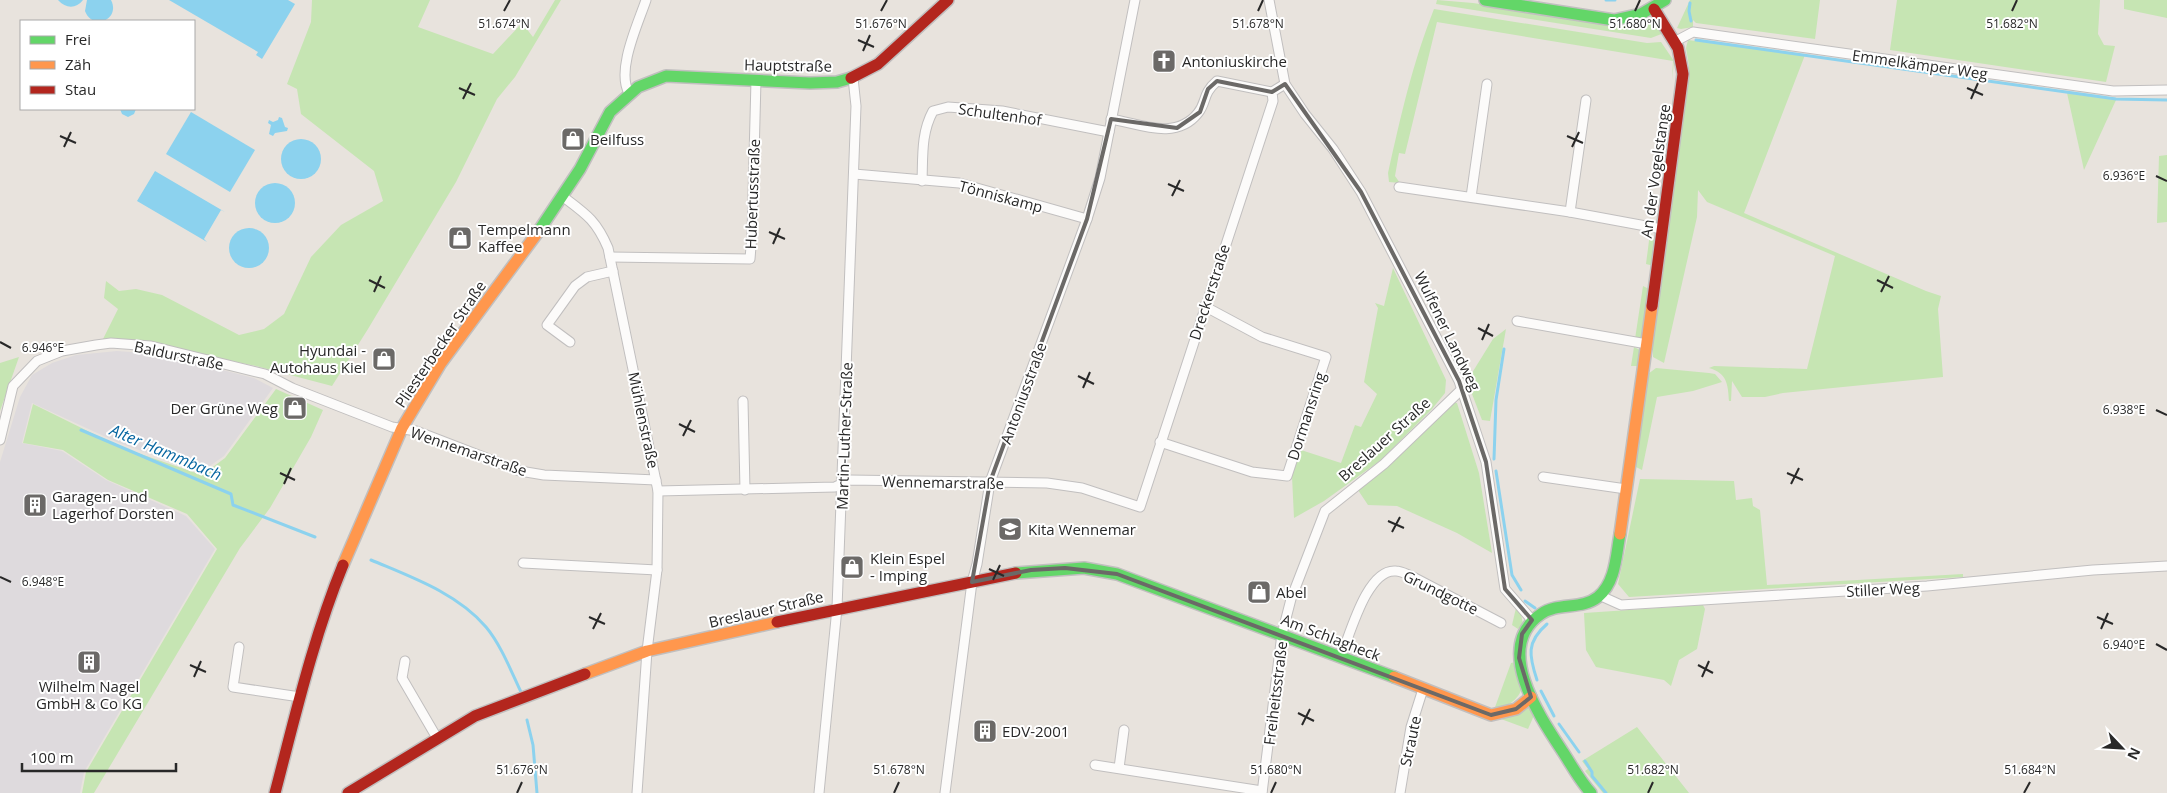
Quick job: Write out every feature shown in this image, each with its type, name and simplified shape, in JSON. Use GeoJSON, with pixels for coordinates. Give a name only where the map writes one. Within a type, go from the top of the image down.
{"type":"FeatureCollection","features":[{"type":"Feature","properties":{"kind":"street"},"geometry":{"type":"LineString","coordinates":[[629,93],[624,85],[624,70],[646,0]]}},
{"type":"Feature","properties":{"kind":"street","name":"Hauptstraße"},"geometry":{"type":"LineString","coordinates":[[610,112],[629,93],[647,82],[666,76],[824,83],[853,78],[878,64],[948,0]]}},
{"type":"Feature","properties":{"kind":"street","name":"Antoniusstraße"},"geometry":{"type":"LineString","coordinates":[[945,793],[972,582],[978,564],[990,482],[1088,219],[1100,178],[1135,0]]}},
{"type":"Feature","properties":{"kind":"street","name":"Wulfener Landweg"},"geometry":{"type":"LineString","coordinates":[[1269,0],[1285,84],[1305,114],[1333,149],[1361,192],[1462,389],[1486,462],[1505,588],[1532,620]]}},
{"type":"Feature","properties":{"kind":"street"},"geometry":{"type":"LineString","coordinates":[[1485,0],[1614,20],[1638,16],[1654,9],[1665,0]]}},
{"type":"Feature","properties":{"kind":"street","name":"An der Vogelstange"},"geometry":{"type":"LineString","coordinates":[[1601,596],[1614,572],[1683,74],[1684,61],[1676,41],[1654,9]]}},
{"type":"Feature","properties":{"kind":"street","name":"Emmelkämper Weg"},"geometry":{"type":"LineString","coordinates":[[1676,41],[1693,32],[2113,91],[2167,90]]}},
{"type":"Feature","properties":{"kind":"street","name":"Martin-Luther-Straße"},"geometry":{"type":"LineString","coordinates":[[819,793],[837,608],[854,174],[856,106],[853,78]]}},
{"type":"Feature","properties":{"kind":"street","name":"Hubertusstraße"},"geometry":{"type":"LineString","coordinates":[[610,257],[750,259],[756,80]]}},
{"type":"Feature","properties":{"kind":"street"},"geometry":{"type":"LineString","coordinates":[[1111,119],[1162,129],[1177,128],[1189,123],[1200,112],[1208,89],[1217,81],[1272,92],[1285,84]]}},
{"type":"Feature","properties":{"kind":"street"},"geometry":{"type":"LineString","coordinates":[[1470,197],[1487,84]]}},
{"type":"Feature","properties":{"kind":"street","name":"Dreckerstraße"},"geometry":{"type":"LineString","coordinates":[[1140,507],[1204,306],[1273,100],[1272,92]]}},
{"type":"Feature","properties":{"kind":"street"},"geometry":{"type":"LineString","coordinates":[[1570,212],[1586,100]]}},
{"type":"Feature","properties":{"kind":"street","name":"Schultenhof"},"geometry":{"type":"LineString","coordinates":[[922,181],[924,132],[927,123],[933,111],[948,107],[1002,111],[1109,132]]}},
{"type":"Feature","properties":{"kind":"street","name":"Pliesterbecker Straße"},"geometry":{"type":"LineString","coordinates":[[275,793],[300,697],[330,597],[402,428],[441,363],[580,169],[610,112]]}},
{"type":"Feature","properties":{"kind":"street","name":"Tönniskamp"},"geometry":{"type":"LineString","coordinates":[[854,174],[959,184],[1088,219]]}},
{"type":"Feature","properties":{"kind":"street"},"geometry":{"type":"LineString","coordinates":[[1399,186],[1570,212],[1662,229]]}},
{"type":"Feature","properties":{"kind":"street","name":"Mühlenstraße"},"geometry":{"type":"LineString","coordinates":[[562,196],[591,219],[600,229],[610,257],[658,491],[657,570],[647,651],[637,793]]}},
{"type":"Feature","properties":{"kind":"street"},"geometry":{"type":"LineString","coordinates":[[570,342],[547,325],[574,286],[588,277],[612,272]]}},
{"type":"Feature","properties":{"kind":"street","name":"Dormansring"},"geometry":{"type":"LineString","coordinates":[[1160,442],[1252,472],[1286,476],[1326,357],[1262,337],[1204,306]]}},
{"type":"Feature","properties":{"kind":"street"},"geometry":{"type":"LineString","coordinates":[[1517,321],[1647,344]]}},
{"type":"Feature","properties":{"kind":"street","name":"Baldurstraße"},"geometry":{"type":"LineString","coordinates":[[0,440],[13,386],[37,361],[62,351],[111,343],[152,346],[265,374],[292,388],[392,427],[402,428]]}},
{"type":"Feature","properties":{"kind":"street","name":"Breslauer Straße"},"geometry":{"type":"LineString","coordinates":[[1325,511],[1384,464],[1462,389]]}},
{"type":"Feature","properties":{"kind":"street"},"geometry":{"type":"LineString","coordinates":[[743,401],[745,490]]}},
{"type":"Feature","properties":{"kind":"street","name":"Wennemarstraße"},"geometry":{"type":"LineString","coordinates":[[402,428],[416,431],[520,471],[544,475],[656,480]]}},
{"type":"Feature","properties":{"kind":"street"},"geometry":{"type":"LineString","coordinates":[[1544,477],[1626,489]]}},
{"type":"Feature","properties":{"kind":"street","name":"Wennemarstraße"},"geometry":{"type":"LineString","coordinates":[[658,491],[836,487],[848,480],[1047,483],[1082,488],[1140,507]]}},
{"type":"Feature","properties":{"kind":"street","name":"Freiheitsstraße"},"geometry":{"type":"LineString","coordinates":[[1262,792],[1282,634],[1291,599],[1325,511]]}},
{"type":"Feature","properties":{"kind":"street"},"geometry":{"type":"LineString","coordinates":[[523,563],[657,570]]}},
{"type":"Feature","properties":{"kind":"street","name":"Stiller Weg"},"geometry":{"type":"LineString","coordinates":[[1601,596],[1621,606],[1928,586],[2093,570],[2167,566]]}},
{"type":"Feature","properties":{"kind":"street","name":"Breslauer Straße"},"geometry":{"type":"LineString","coordinates":[[348,793],[475,716],[647,651],[837,608],[1031,570],[1084,568],[1117,574]]}},
{"type":"Feature","properties":{"kind":"street","name":"Grundgotte"},"geometry":{"type":"LineString","coordinates":[[1341,656],[1371,584],[1382,574],[1395,570],[1411,576],[1501,623]]}},
{"type":"Feature","properties":{"kind":"street","name":"Am Schlagheck"},"geometry":{"type":"LineString","coordinates":[[1117,574],[1341,656],[1492,715],[1516,709],[1530,697]]}},
{"type":"Feature","properties":{"kind":"street"},"geometry":{"type":"LineString","coordinates":[[1592,793],[1554,738],[1530,697],[1519,658],[1522,634],[1532,620],[1549,609],[1592,602],[1601,596]]}},
{"type":"Feature","properties":{"kind":"street"},"geometry":{"type":"LineString","coordinates":[[239,647],[234,687],[300,697]]}},
{"type":"Feature","properties":{"kind":"street"},"geometry":{"type":"LineString","coordinates":[[405,661],[402,678],[437,738]]}},
{"type":"Feature","properties":{"kind":"street","name":"Straute"},"geometry":{"type":"LineString","coordinates":[[1400,793],[1411,726],[1423,689]]}},
{"type":"Feature","properties":{"kind":"street"},"geometry":{"type":"LineString","coordinates":[[1119,768],[1124,730]]}},
{"type":"Feature","properties":{"kind":"street"},"geometry":{"type":"LineString","coordinates":[[1095,765],[1262,792]]}},
{"type":"Feature","properties":{"kind":"highlighted area"},"geometry":{"type":"Polygon","coordinates":[[[1217,81],[1272,92],[1285,84],[1361,192],[1459,381],[1486,462],[1505,589],[1532,620],[1522,634],[1519,658],[1531,697],[1516,709],[1491,715],[1117,574],[1065,568],[1031,570],[972,582],[990,482],[1087,219],[1111,119],[1177,128],[1200,112],[1208,89],[1217,81]]]}},
{"type":"Feature","properties":{"kind":"shaded area"},"geometry":{"type":"Polygon","coordinates":[[[117,351],[158,354],[254,378],[273,388],[224,456],[201,472],[119,443],[32,403],[22,443],[62,451],[106,480],[186,516],[215,549],[84,772],[80,793],[0,793],[0,462],[20,397],[32,375],[52,363],[76,355],[117,351]]]}},
{"type":"Feature","properties":{"kind":"green space"},"geometry":{"type":"Polygon","coordinates":[[[312,0],[430,0],[418,27],[493,54],[522,23],[533,37],[555,0],[561,0],[515,77],[497,99],[456,182],[332,386],[256,366],[153,345],[101,343],[118,309],[104,298],[106,281],[119,291],[136,289],[162,295],[239,335],[264,329],[284,314],[311,257],[341,225],[383,201],[374,171],[301,114],[297,89],[287,84],[311,22],[312,0]]]}},
{"type":"Feature","properties":{"kind":"green space"},"geometry":{"type":"Polygon","coordinates":[[[1437,0],[1473,3],[1601,23],[1654,22],[1664,33],[1651,38],[1436,4],[1437,0]]]}},
{"type":"Feature","properties":{"kind":"green space"},"geometry":{"type":"Polygon","coordinates":[[[1690,0],[1820,0],[1815,39],[1696,23],[1693,20],[1693,27],[1677,28],[1690,0]]]}},
{"type":"Feature","properties":{"kind":"green space"},"geometry":{"type":"Polygon","coordinates":[[[1897,0],[2100,0],[2098,34],[2104,45],[2115,46],[2106,82],[1890,50],[1897,0]]]}},
{"type":"Feature","properties":{"kind":"green space"},"geometry":{"type":"Polygon","coordinates":[[[2124,0],[2167,0],[2167,18],[2124,9],[2124,0]]]}},
{"type":"Feature","properties":{"kind":"green space"},"geometry":{"type":"Polygon","coordinates":[[[1434,9],[1647,43],[1661,42],[1674,61],[1672,80],[1673,61],[1437,22],[1405,154],[1399,153],[1395,176],[1400,183],[1389,182],[1388,173],[1408,90],[1419,50],[1434,9]]]}},
{"type":"Feature","properties":{"kind":"green space"},"geometry":{"type":"Polygon","coordinates":[[[1688,40],[1805,55],[1744,213],[1941,296],[1938,309],[1943,377],[1783,393],[1765,397],[1742,397],[1732,381],[1731,401],[1729,401],[1728,389],[1723,376],[1709,368],[1714,366],[1807,369],[1835,256],[1707,202],[1698,190],[1697,217],[1664,363],[1653,357],[1653,342],[1689,66],[1686,48],[1688,40]]]}},
{"type":"Feature","properties":{"kind":"green space"},"geometry":{"type":"Polygon","coordinates":[[[2067,93],[2116,100],[2084,170],[2067,93]]]}},
{"type":"Feature","properties":{"kind":"green space"},"geometry":{"type":"Polygon","coordinates":[[[2167,155],[2167,222],[2157,223],[2159,156],[2167,155]]]}},
{"type":"Feature","properties":{"kind":"green space"},"geometry":{"type":"Polygon","coordinates":[[[1650,233],[1655,240],[1654,266],[1646,264],[1650,233]]]}},
{"type":"Feature","properties":{"kind":"green space"},"geometry":{"type":"Polygon","coordinates":[[[1393,268],[1446,380],[1445,393],[1432,409],[1381,460],[1324,501],[1294,518],[1292,476],[1301,450],[1341,463],[1355,425],[1361,427],[1377,394],[1364,382],[1378,308],[1375,303],[1384,306],[1393,268]]]}},
{"type":"Feature","properties":{"kind":"green space"},"geometry":{"type":"Polygon","coordinates":[[[1643,286],[1649,289],[1643,337],[1635,339],[1643,286]]]}},
{"type":"Feature","properties":{"kind":"green space"},"geometry":{"type":"Polygon","coordinates":[[[1506,329],[1490,421],[1482,420],[1467,381],[1493,339],[1506,329]]]}},
{"type":"Feature","properties":{"kind":"green space"},"geometry":{"type":"Polygon","coordinates":[[[1634,347],[1640,350],[1641,366],[1631,366],[1634,347]]]}},
{"type":"Feature","properties":{"kind":"green space"},"geometry":{"type":"Polygon","coordinates":[[[19,357],[0,411],[0,363],[19,357]]]}},
{"type":"Feature","properties":{"kind":"green space"},"geometry":{"type":"Polygon","coordinates":[[[1656,368],[1715,374],[1722,382],[1693,391],[1657,397],[1642,470],[1634,466],[1648,374],[1656,368]]]}},
{"type":"Feature","properties":{"kind":"green space"},"geometry":{"type":"Polygon","coordinates":[[[276,389],[323,410],[311,437],[270,508],[240,548],[94,793],[82,793],[86,772],[217,549],[187,514],[108,480],[63,450],[23,443],[33,404],[120,447],[202,475],[225,458],[276,389]]]}},
{"type":"Feature","properties":{"kind":"green space"},"geometry":{"type":"Polygon","coordinates":[[[1450,402],[1457,403],[1479,473],[1492,553],[1457,533],[1397,506],[1368,505],[1358,490],[1406,449],[1450,402]]]}},
{"type":"Feature","properties":{"kind":"green space"},"geometry":{"type":"Polygon","coordinates":[[[1640,479],[1734,481],[1736,500],[1752,498],[1753,506],[1760,510],[1767,585],[1963,574],[1963,577],[1629,597],[1618,584],[1640,479]]]}},
{"type":"Feature","properties":{"kind":"green space"},"geometry":{"type":"Polygon","coordinates":[[[1703,605],[1705,609],[1697,649],[1679,660],[1671,686],[1664,680],[1596,667],[1586,650],[1584,613],[1703,605]]]}},
{"type":"Feature","properties":{"kind":"green space"},"geometry":{"type":"Polygon","coordinates":[[[1516,608],[1521,614],[1523,624],[1518,629],[1512,625],[1516,608]]]}},
{"type":"Feature","properties":{"kind":"green space"},"geometry":{"type":"Polygon","coordinates":[[[1516,662],[1522,684],[1520,693],[1512,702],[1494,710],[1511,663],[1516,662]]]}},
{"type":"Feature","properties":{"kind":"green space"},"geometry":{"type":"Polygon","coordinates":[[[1526,703],[1536,711],[1528,729],[1501,719],[1526,703]]]}},
{"type":"Feature","properties":{"kind":"green space"},"geometry":{"type":"Polygon","coordinates":[[[1637,727],[1689,793],[1603,793],[1585,771],[1588,769],[1582,761],[1637,727]]]}},
{"type":"Feature","properties":{"kind":"water"},"geometry":{"type":"Polygon","coordinates":[[[58,0],[83,0],[71,7],[64,5],[58,0]]]}},
{"type":"Feature","properties":{"kind":"water"},"geometry":{"type":"Polygon","coordinates":[[[87,0],[111,0],[113,7],[112,13],[106,20],[92,20],[85,11],[87,0]]]}},
{"type":"Feature","properties":{"kind":"water"},"geometry":{"type":"Polygon","coordinates":[[[169,0],[288,0],[295,4],[262,59],[256,55],[258,52],[169,0]]]}},
{"type":"Feature","properties":{"kind":"water"},"geometry":{"type":"Polygon","coordinates":[[[120,110],[136,110],[134,114],[128,117],[122,114],[120,110]]]}},
{"type":"Feature","properties":{"kind":"water"},"geometry":{"type":"Polygon","coordinates":[[[191,112],[255,150],[230,192],[166,154],[191,112]]]}},
{"type":"Feature","properties":{"kind":"water"},"geometry":{"type":"Polygon","coordinates":[[[279,117],[282,118],[285,127],[288,128],[287,131],[275,133],[273,136],[269,134],[271,125],[268,123],[269,120],[273,122],[278,120],[279,117]]]}},
{"type":"Feature","properties":{"kind":"water"},"geometry":{"type":"Polygon","coordinates":[[[305,139],[312,142],[318,148],[321,159],[320,167],[312,176],[305,179],[297,179],[290,176],[282,167],[281,155],[284,148],[293,140],[305,139]]]}},
{"type":"Feature","properties":{"kind":"water"},"geometry":{"type":"Polygon","coordinates":[[[155,171],[225,212],[221,210],[204,239],[207,242],[137,201],[155,171]]]}},
{"type":"Feature","properties":{"kind":"water"},"geometry":{"type":"Polygon","coordinates":[[[279,183],[286,186],[292,192],[295,203],[294,211],[286,220],[279,223],[271,223],[264,220],[256,211],[255,199],[258,192],[267,184],[279,183]]]}},
{"type":"Feature","properties":{"kind":"water"},"geometry":{"type":"Polygon","coordinates":[[[253,228],[260,231],[266,237],[269,248],[268,256],[260,265],[253,268],[245,268],[238,265],[230,256],[229,244],[232,237],[241,229],[253,228]]]}},
{"type":"Feature","properties":{"kind":"waterway"},"geometry":{"type":"LineString","coordinates":[[1606,0],[1615,0]]}},
{"type":"Feature","properties":{"kind":"waterway"},"geometry":{"type":"LineString","coordinates":[[1690,3],[1691,21]]}},
{"type":"Feature","properties":{"kind":"waterway"},"geometry":{"type":"LineString","coordinates":[[1696,40],[2116,99],[2167,100]]}},
{"type":"Feature","properties":{"kind":"waterway"},"geometry":{"type":"LineString","coordinates":[[1494,459],[1496,400],[1504,349]]}},
{"type":"Feature","properties":{"kind":"waterway","name":"Alter Hammbach"},"geometry":{"type":"LineString","coordinates":[[81,430],[231,494],[233,505],[315,537]]}},
{"type":"Feature","properties":{"kind":"waterway"},"geometry":{"type":"LineString","coordinates":[[1496,471],[1512,575],[1521,590]]}},
{"type":"Feature","properties":{"kind":"waterway","name":"Alter Hammbach"},"geometry":{"type":"LineString","coordinates":[[371,560],[433,587],[474,615],[486,627],[496,642],[521,692]]}},
{"type":"Feature","properties":{"kind":"waterway"},"geometry":{"type":"LineString","coordinates":[[1525,601],[1535,608]]}},
{"type":"Feature","properties":{"kind":"waterway"},"geometry":{"type":"LineString","coordinates":[[1537,680],[1532,664],[1532,643],[1547,624]]}},
{"type":"Feature","properties":{"kind":"waterway"},"geometry":{"type":"LineString","coordinates":[[1541,691],[1554,716]]}},
{"type":"Feature","properties":{"kind":"waterway","name":"Alter Hammbach"},"geometry":{"type":"LineString","coordinates":[[527,720],[533,745],[537,793]]}},
{"type":"Feature","properties":{"kind":"waterway"},"geometry":{"type":"LineString","coordinates":[[1559,724],[1579,752]]}},
{"type":"Feature","properties":{"kind":"waterway"},"geometry":{"type":"LineString","coordinates":[[1585,761],[1592,772],[1592,776],[1606,793]]}},
{"type":"Feature","properties":{"kind":"traffic: fast"},"geometry":{"type":"LineString","coordinates":[[1485,0],[1614,20],[1641,14],[1665,0]]}},
{"type":"Feature","properties":{"kind":"traffic: fast"},"geometry":{"type":"LineString","coordinates":[[538,232],[580,169],[610,112],[638,87],[666,76],[810,83],[837,82],[851,78]]}},
{"type":"Feature","properties":{"kind":"traffic: fast"},"geometry":{"type":"LineString","coordinates":[[1591,793],[1553,737],[1533,702],[1520,663],[1521,645],[1527,628],[1541,614],[1555,608],[1592,601],[1604,591],[1612,576],[1620,534]]}},
{"type":"Feature","properties":{"kind":"traffic: fast"},"geometry":{"type":"LineString","coordinates":[[1016,573],[1084,568],[1117,574],[1394,677]]}},
{"type":"Feature","properties":{"kind":"traffic: slow"},"geometry":{"type":"LineString","coordinates":[[343,565],[402,428],[441,363],[538,232]]}},
{"type":"Feature","properties":{"kind":"traffic: slow"},"geometry":{"type":"LineString","coordinates":[[1620,534],[1652,306]]}},
{"type":"Feature","properties":{"kind":"traffic: slow"},"geometry":{"type":"LineString","coordinates":[[585,674],[647,651],[777,622]]}},
{"type":"Feature","properties":{"kind":"traffic: slow"},"geometry":{"type":"LineString","coordinates":[[1394,677],[1491,715],[1516,709],[1531,697]]}},
{"type":"Feature","properties":{"kind":"traffic: jam"},"geometry":{"type":"LineString","coordinates":[[851,78],[878,64],[948,0]]}},
{"type":"Feature","properties":{"kind":"traffic: jam"},"geometry":{"type":"LineString","coordinates":[[1652,306],[1683,74],[1678,48],[1654,9]]}},
{"type":"Feature","properties":{"kind":"traffic: jam"},"geometry":{"type":"LineString","coordinates":[[275,793],[314,649],[343,565]]}},
{"type":"Feature","properties":{"kind":"traffic: jam"},"geometry":{"type":"LineString","coordinates":[[777,622],[1016,573]]}},
{"type":"Feature","properties":{"kind":"traffic: jam"},"geometry":{"type":"LineString","coordinates":[[348,793],[475,716],[585,674]]}},
{"type":"Feature","properties":{"kind":"place","name":"Antoniuskirche"},"geometry":{"type":"Point","coordinates":[1164,61]}},
{"type":"Feature","properties":{"kind":"place","name":"Beilfuss"},"geometry":{"type":"Point","coordinates":[573,139]}},
{"type":"Feature","properties":{"kind":"place","name":"Tempelmann Kaffee"},"geometry":{"type":"Point","coordinates":[460,238]}},
{"type":"Feature","properties":{"kind":"place","name":"Hyundai - Autohaus Kiel"},"geometry":{"type":"Point","coordinates":[384,359]}},
{"type":"Feature","properties":{"kind":"place","name":"Der Grüne Weg"},"geometry":{"type":"Point","coordinates":[295,408]}},
{"type":"Feature","properties":{"kind":"place","name":"Garagen- und Lagerhof Dorsten"},"geometry":{"type":"Point","coordinates":[35,505]}},
{"type":"Feature","properties":{"kind":"place","name":"Kita Wennemar"},"geometry":{"type":"Point","coordinates":[1010,529]}},
{"type":"Feature","properties":{"kind":"place","name":"Klein Espel - Imping"},"geometry":{"type":"Point","coordinates":[852,567]}},
{"type":"Feature","properties":{"kind":"place","name":"Abel"},"geometry":{"type":"Point","coordinates":[1259,592]}},
{"type":"Feature","properties":{"kind":"place","name":"Wilhelm Nagel GmbH & Co KG"},"geometry":{"type":"Point","coordinates":[89,662]}},
{"type":"Feature","properties":{"kind":"place","name":"EDV-2001"},"geometry":{"type":"Point","coordinates":[985,731]}}]}
